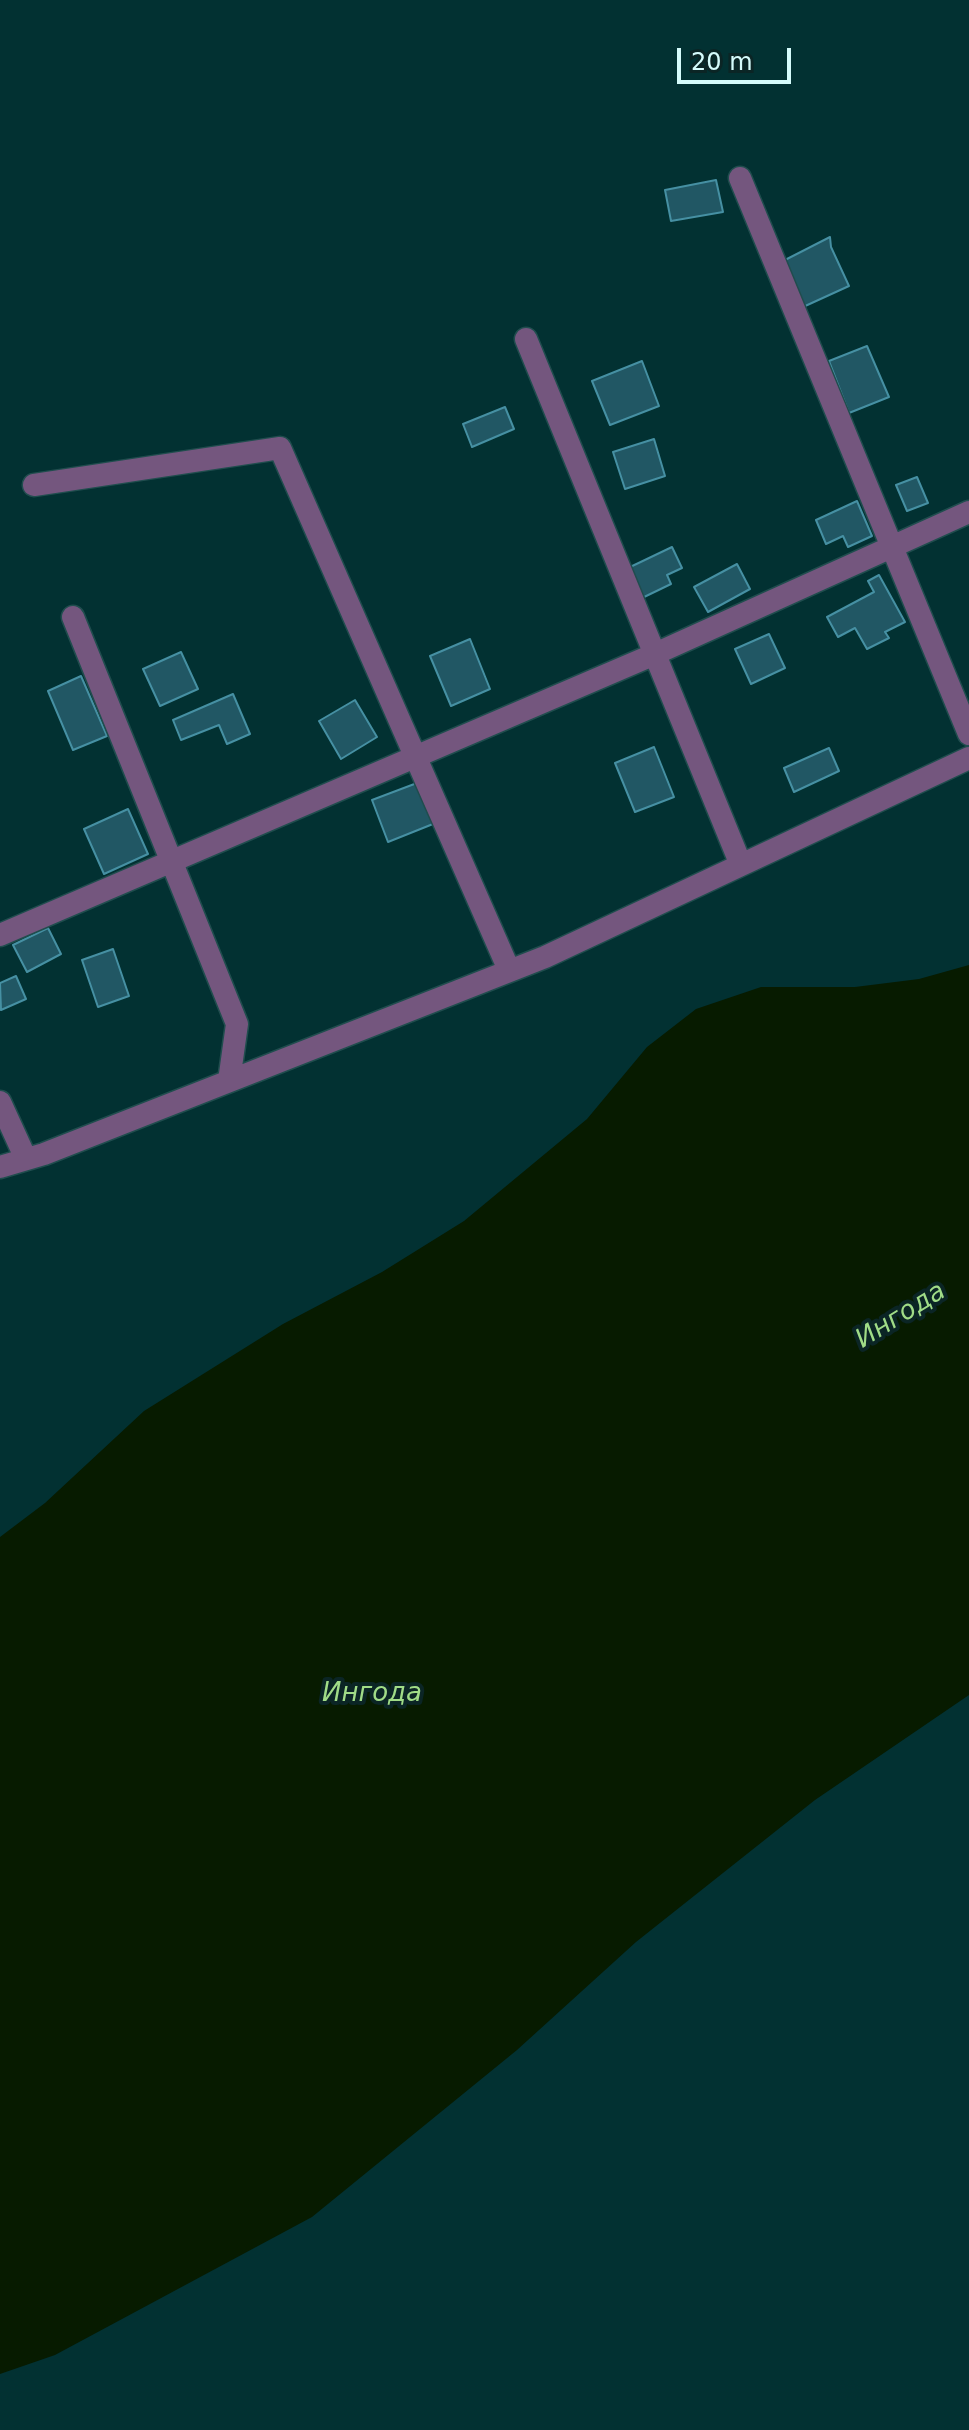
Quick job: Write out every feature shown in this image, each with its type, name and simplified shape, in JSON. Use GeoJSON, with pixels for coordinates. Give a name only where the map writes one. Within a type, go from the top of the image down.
{"type":"FeatureCollection","features":[{"type":"Feature","properties":{"kind":"street"},"geometry":{"type":"LineString","coordinates":[[740,178],[969,734]]}},
{"type":"Feature","properties":{"kind":"street"},"geometry":{"type":"LineString","coordinates":[[526,339],[741,865]]}},
{"type":"Feature","properties":{"kind":"street"},"geometry":{"type":"LineString","coordinates":[[34,485],[280,448],[509,970]]}},
{"type":"Feature","properties":{"kind":"street"},"geometry":{"type":"LineString","coordinates":[[0,935],[655,654],[969,512]]}},
{"type":"Feature","properties":{"kind":"street"},"geometry":{"type":"LineString","coordinates":[[73,617],[237,1024],[229,1081]]}},
{"type":"Feature","properties":{"kind":"street"},"geometry":{"type":"LineString","coordinates":[[0,1167],[229,1081],[509,970],[969,758]]}},
{"type":"Feature","properties":{"kind":"street"},"geometry":{"type":"LineString","coordinates":[[0,1102],[26,1159]]}},
{"type":"Feature","properties":{"kind":"water","name":"Ингода"},"geometry":{"type":"Polygon","coordinates":[[[969,965],[969,1695],[815,1800],[636,1942],[517,2050],[312,2217],[55,2355],[0,2374],[0,1537],[45,1503],[144,1411],[283,1324],[382,1272],[464,1221],[587,1119],[647,1047],[696,1009],[761,987],[855,987],[919,979],[969,965]]]}},
{"type":"Feature","properties":{"kind":"building"},"geometry":{"type":"Polygon","coordinates":[[[716,180],[723,212],[671,221],[665,190],[716,180]]]}},
{"type":"Feature","properties":{"kind":"building"},"geometry":{"type":"Polygon","coordinates":[[[830,237],[831,247],[849,286],[803,307],[785,260],[830,237]]]}},
{"type":"Feature","properties":{"kind":"building"},"geometry":{"type":"Polygon","coordinates":[[[867,346],[889,397],[849,413],[829,361],[867,346]]]}},
{"type":"Feature","properties":{"kind":"building"},"geometry":{"type":"Polygon","coordinates":[[[642,361],[659,406],[610,425],[592,381],[642,361]]]}},
{"type":"Feature","properties":{"kind":"building"},"geometry":{"type":"Polygon","coordinates":[[[505,407],[514,429],[472,447],[463,424],[505,407]]]}},
{"type":"Feature","properties":{"kind":"building"},"geometry":{"type":"Polygon","coordinates":[[[654,439],[665,476],[625,489],[613,452],[654,439]]]}},
{"type":"Feature","properties":{"kind":"building"},"geometry":{"type":"Polygon","coordinates":[[[917,477],[928,503],[907,511],[896,485],[917,477]]]}},
{"type":"Feature","properties":{"kind":"building"},"geometry":{"type":"Polygon","coordinates":[[[857,501],[872,536],[848,547],[843,536],[826,544],[816,520],[857,501]]]}},
{"type":"Feature","properties":{"kind":"building"},"geometry":{"type":"Polygon","coordinates":[[[672,547],[682,568],[667,575],[671,584],[640,599],[626,569],[672,547]]]}},
{"type":"Feature","properties":{"kind":"building"},"geometry":{"type":"Polygon","coordinates":[[[737,564],[750,589],[708,612],[694,587],[737,564]]]}},
{"type":"Feature","properties":{"kind":"building"},"geometry":{"type":"Polygon","coordinates":[[[879,575],[905,622],[885,632],[889,638],[867,649],[855,628],[838,637],[827,617],[874,592],[868,581],[879,575]]]}},
{"type":"Feature","properties":{"kind":"building"},"geometry":{"type":"Polygon","coordinates":[[[769,634],[785,668],[751,684],[735,649],[769,634]]]}},
{"type":"Feature","properties":{"kind":"building"},"geometry":{"type":"Polygon","coordinates":[[[470,639],[490,689],[451,706],[430,656],[470,639]]]}},
{"type":"Feature","properties":{"kind":"building"},"geometry":{"type":"Polygon","coordinates":[[[181,652],[198,689],[160,706],[143,669],[181,652]]]}},
{"type":"Feature","properties":{"kind":"building"},"geometry":{"type":"Polygon","coordinates":[[[81,676],[107,736],[73,750],[48,691],[81,676]]]}},
{"type":"Feature","properties":{"kind":"building"},"geometry":{"type":"Polygon","coordinates":[[[233,694],[250,734],[227,744],[219,725],[181,740],[173,720],[233,694]]]}},
{"type":"Feature","properties":{"kind":"building"},"geometry":{"type":"Polygon","coordinates":[[[355,700],[377,737],[341,759],[319,721],[355,700]]]}},
{"type":"Feature","properties":{"kind":"building"},"geometry":{"type":"Polygon","coordinates":[[[654,747],[674,797],[635,812],[615,763],[654,747]]]}},
{"type":"Feature","properties":{"kind":"building"},"geometry":{"type":"Polygon","coordinates":[[[829,748],[839,771],[794,792],[784,768],[829,748]]]}},
{"type":"Feature","properties":{"kind":"building"},"geometry":{"type":"Polygon","coordinates":[[[417,783],[433,824],[388,842],[372,800],[417,783]]]}},
{"type":"Feature","properties":{"kind":"building"},"geometry":{"type":"Polygon","coordinates":[[[128,809],[148,854],[104,874],[84,829],[128,809]]]}},
{"type":"Feature","properties":{"kind":"building"},"geometry":{"type":"Polygon","coordinates":[[[48,928],[61,954],[27,972],[13,945],[48,928]]]}},
{"type":"Feature","properties":{"kind":"building"},"geometry":{"type":"Polygon","coordinates":[[[113,949],[129,996],[98,1007],[82,960],[113,949]]]}},
{"type":"Feature","properties":{"kind":"building"},"geometry":{"type":"Polygon","coordinates":[[[16,976],[26,999],[1,1010],[0,983],[16,976]]]}}]}
